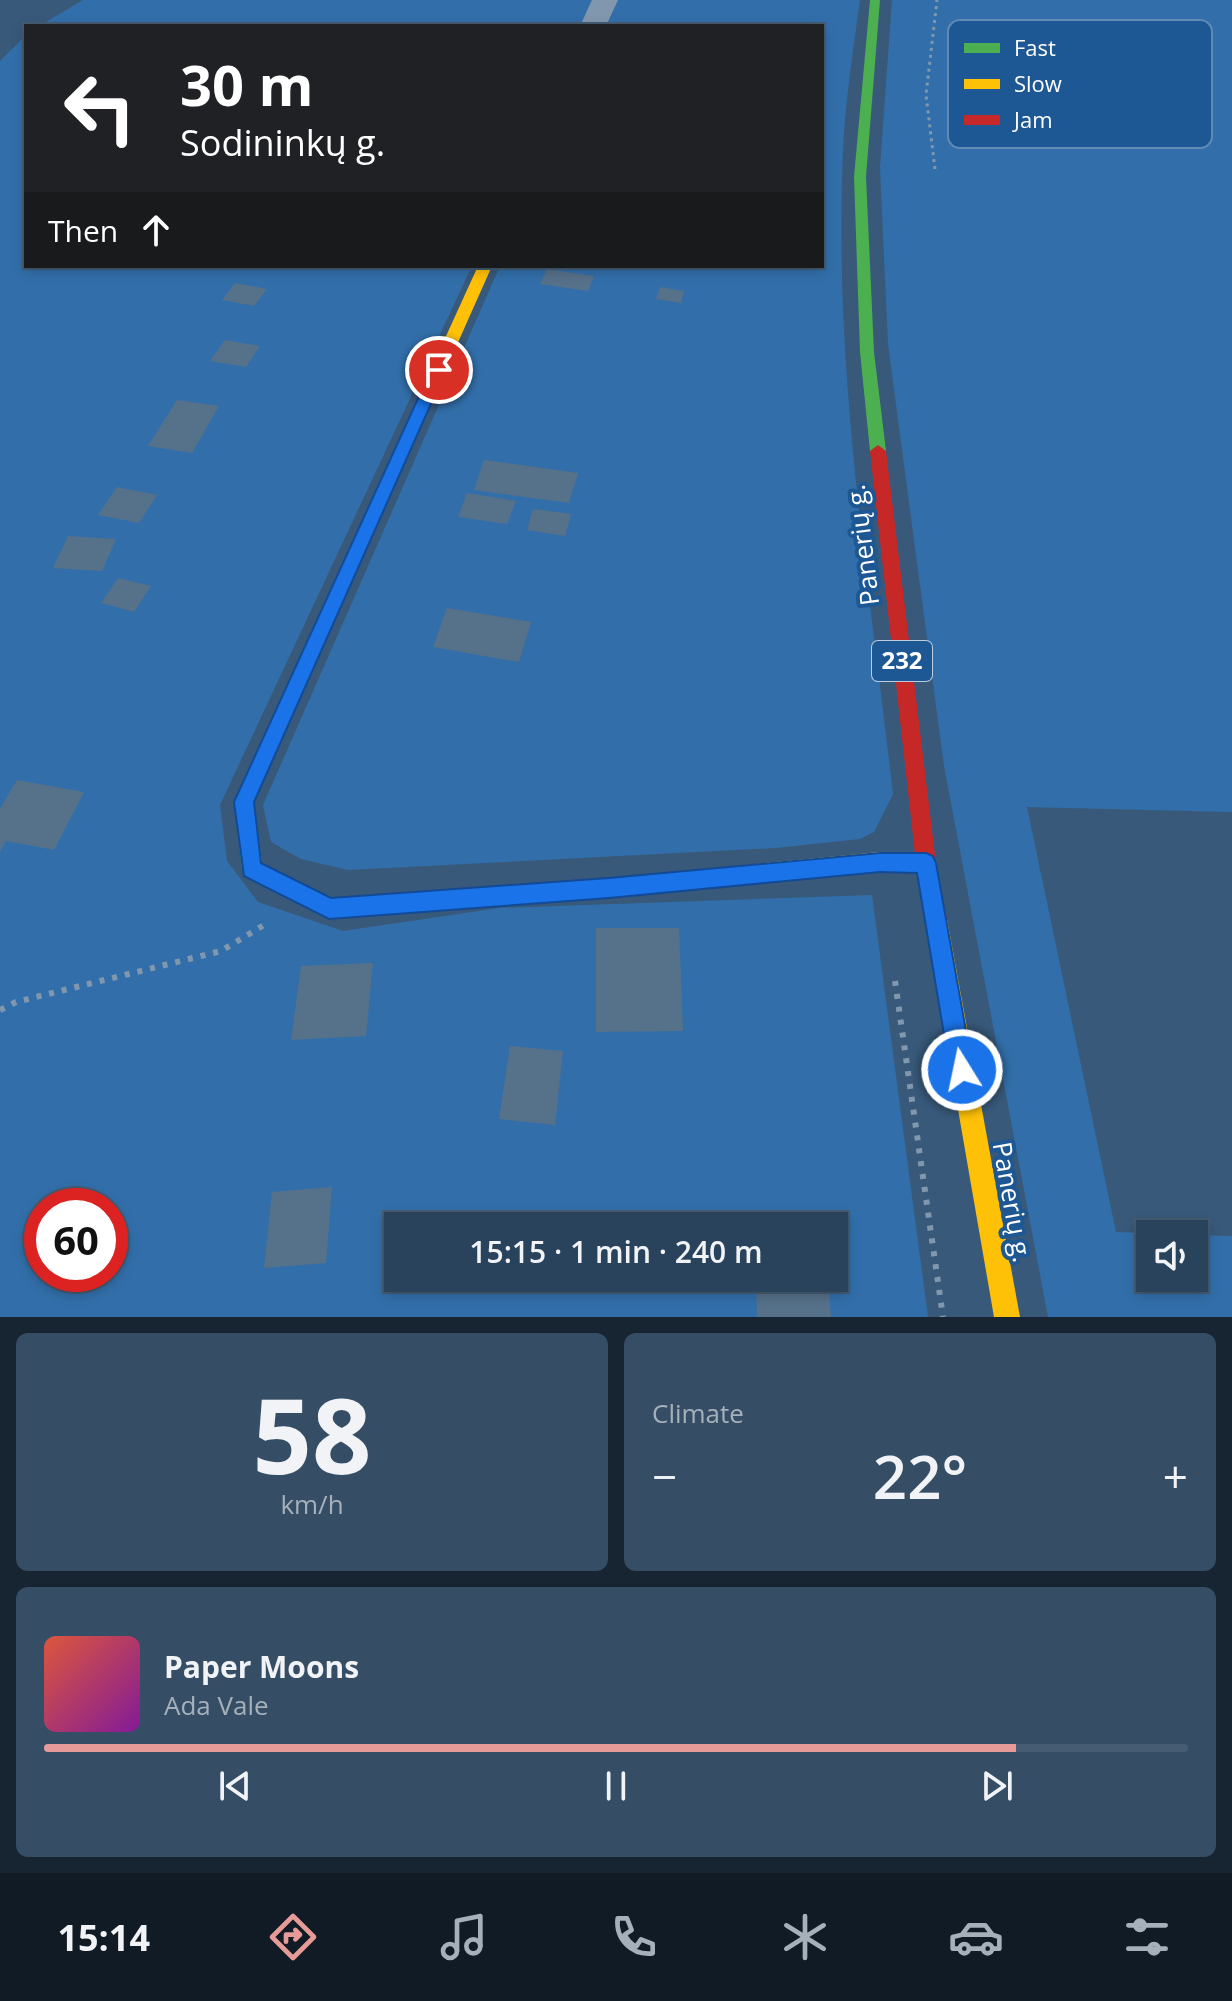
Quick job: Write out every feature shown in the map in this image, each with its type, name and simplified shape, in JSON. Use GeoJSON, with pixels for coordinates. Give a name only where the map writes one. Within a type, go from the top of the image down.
{"type":"FeatureCollection","features":[{"type":"Feature","properties":{"kind":"main road","name":"Panerių g."},"geometry":{"type":"LineString","coordinates":[[875,0],[860,177],[867,352],[926,863],[1007,1317]]}},
{"type":"Feature","properties":{"kind":"main road"},"geometry":{"type":"LineString","coordinates":[[484,268],[244,802],[252,869],[329,908],[609,888],[880,862],[926,863]]}},
{"type":"Feature","properties":{"kind":"street"},"geometry":{"type":"LineString","coordinates":[[594,24],[605,0]]}},
{"type":"Feature","properties":{"kind":"path"},"geometry":{"type":"LineString","coordinates":[[935,169],[926,95],[937,0]]}},
{"type":"Feature","properties":{"kind":"path"},"geometry":{"type":"LineString","coordinates":[[0,1010],[16,1002],[221,951],[309,899]]}},
{"type":"Feature","properties":{"kind":"shaded area"},"geometry":{"type":"Polygon","coordinates":[[[83,0],[597,0],[585,24],[42,24],[83,0]]]}},
{"type":"Feature","properties":{"kind":"shaded area"},"geometry":{"type":"Polygon","coordinates":[[[616,0],[860,0],[844,133],[841,216],[843,298],[854,464],[893,794],[874,832],[860,839],[776,848],[348,870],[301,859],[271,842],[263,805],[499,268],[824,268],[824,24],[605,24],[616,0]]]}},
{"type":"Feature","properties":{"kind":"shaded area"},"geometry":{"type":"Polygon","coordinates":[[[892,0],[1232,0],[1232,812],[1027,807],[1116,1232],[1136,1233],[1136,1292],[1208,1292],[1208,1235],[1232,1236],[1232,1317],[1048,1317],[944,766],[888,344],[880,168],[892,0]]]}},
{"type":"Feature","properties":{"kind":"shaded area"},"geometry":{"type":"Polygon","coordinates":[[[24,37],[24,268],[471,268],[220,805],[227,861],[258,902],[343,931],[499,908],[872,895],[928,1317],[0,1317],[0,61],[24,37]]]}},
{"type":"Feature","properties":{"kind":"building"},"geometry":{"type":"Polygon","coordinates":[[[547,269],[594,276],[588,291],[540,284],[547,269]]]}},
{"type":"Feature","properties":{"kind":"building"},"geometry":{"type":"Polygon","coordinates":[[[235,283],[267,289],[254,306],[222,300],[235,283]]]}},
{"type":"Feature","properties":{"kind":"building"},"geometry":{"type":"Polygon","coordinates":[[[660,287],[684,291],[681,303],[656,299],[660,287]]]}},
{"type":"Feature","properties":{"kind":"building"},"geometry":{"type":"Polygon","coordinates":[[[225,340],[260,346],[246,367],[210,361],[225,340]]]}},
{"type":"Feature","properties":{"kind":"building"},"geometry":{"type":"Polygon","coordinates":[[[177,400],[219,406],[192,453],[148,446],[177,400]]]}},
{"type":"Feature","properties":{"kind":"building"},"geometry":{"type":"Polygon","coordinates":[[[484,460],[578,473],[569,503],[474,490],[484,460]]]}},
{"type":"Feature","properties":{"kind":"building"},"geometry":{"type":"Polygon","coordinates":[[[117,487],[157,495],[139,523],[98,515],[117,487]]]}},
{"type":"Feature","properties":{"kind":"building"},"geometry":{"type":"Polygon","coordinates":[[[467,493],[516,501],[507,524],[458,517],[467,493]]]}},
{"type":"Feature","properties":{"kind":"building"},"geometry":{"type":"Polygon","coordinates":[[[533,509],[571,514],[565,536],[527,530],[533,509]]]}},
{"type":"Feature","properties":{"kind":"building"},"geometry":{"type":"Polygon","coordinates":[[[68,536],[116,539],[102,571],[53,568],[68,536]]]}},
{"type":"Feature","properties":{"kind":"building"},"geometry":{"type":"Polygon","coordinates":[[[118,578],[151,586],[134,612],[101,603],[118,578]]]}},
{"type":"Feature","properties":{"kind":"building"},"geometry":{"type":"Polygon","coordinates":[[[447,608],[531,622],[519,662],[433,647],[447,608]]]}},
{"type":"Feature","properties":{"kind":"building"},"geometry":{"type":"Polygon","coordinates":[[[17,780],[84,792],[54,850],[6,841],[0,852],[0,809],[17,780]]]}},
{"type":"Feature","properties":{"kind":"building"},"geometry":{"type":"Polygon","coordinates":[[[596,928],[679,928],[683,1031],[596,1032],[596,928]]]}},
{"type":"Feature","properties":{"kind":"building"},"geometry":{"type":"Polygon","coordinates":[[[373,963],[366,1036],[291,1040],[301,966],[373,963]]]}},
{"type":"Feature","properties":{"kind":"building"},"geometry":{"type":"Polygon","coordinates":[[[510,1046],[563,1051],[555,1125],[499,1119],[510,1046]]]}},
{"type":"Feature","properties":{"kind":"building"},"geometry":{"type":"Polygon","coordinates":[[[332,1187],[326,1263],[264,1268],[272,1192],[332,1187]]]}},
{"type":"Feature","properties":{"kind":"building"},"geometry":{"type":"Polygon","coordinates":[[[756,1292],[829,1292],[831,1317],[757,1317],[756,1292]]]}},
{"type":"Feature","properties":{"kind":"traffic: fast"},"geometry":{"type":"LineString","coordinates":[[875,0],[860,177],[867,352],[878,451]]}},
{"type":"Feature","properties":{"kind":"traffic: fast"},"geometry":{"type":"LineString","coordinates":[[316,641],[244,802],[252,869],[329,908],[372,905]]}},
{"type":"Feature","properties":{"kind":"traffic: slow"},"geometry":{"type":"LineString","coordinates":[[316,641],[484,268]]}},
{"type":"Feature","properties":{"kind":"traffic: slow"},"geometry":{"type":"LineString","coordinates":[[372,905],[609,888],[880,862],[926,863]]}},
{"type":"Feature","properties":{"kind":"traffic: slow"},"geometry":{"type":"LineString","coordinates":[[936,919],[1007,1317]]}},
{"type":"Feature","properties":{"kind":"traffic: jam"},"geometry":{"type":"LineString","coordinates":[[878,451],[926,863],[936,919]]}},
{"type":"Feature","properties":{"kind":"route"},"geometry":{"type":"LineString","coordinates":[[439,370],[244,802],[252,869],[329,908],[609,888],[880,862],[926,863],[962,1070]]}}]}
